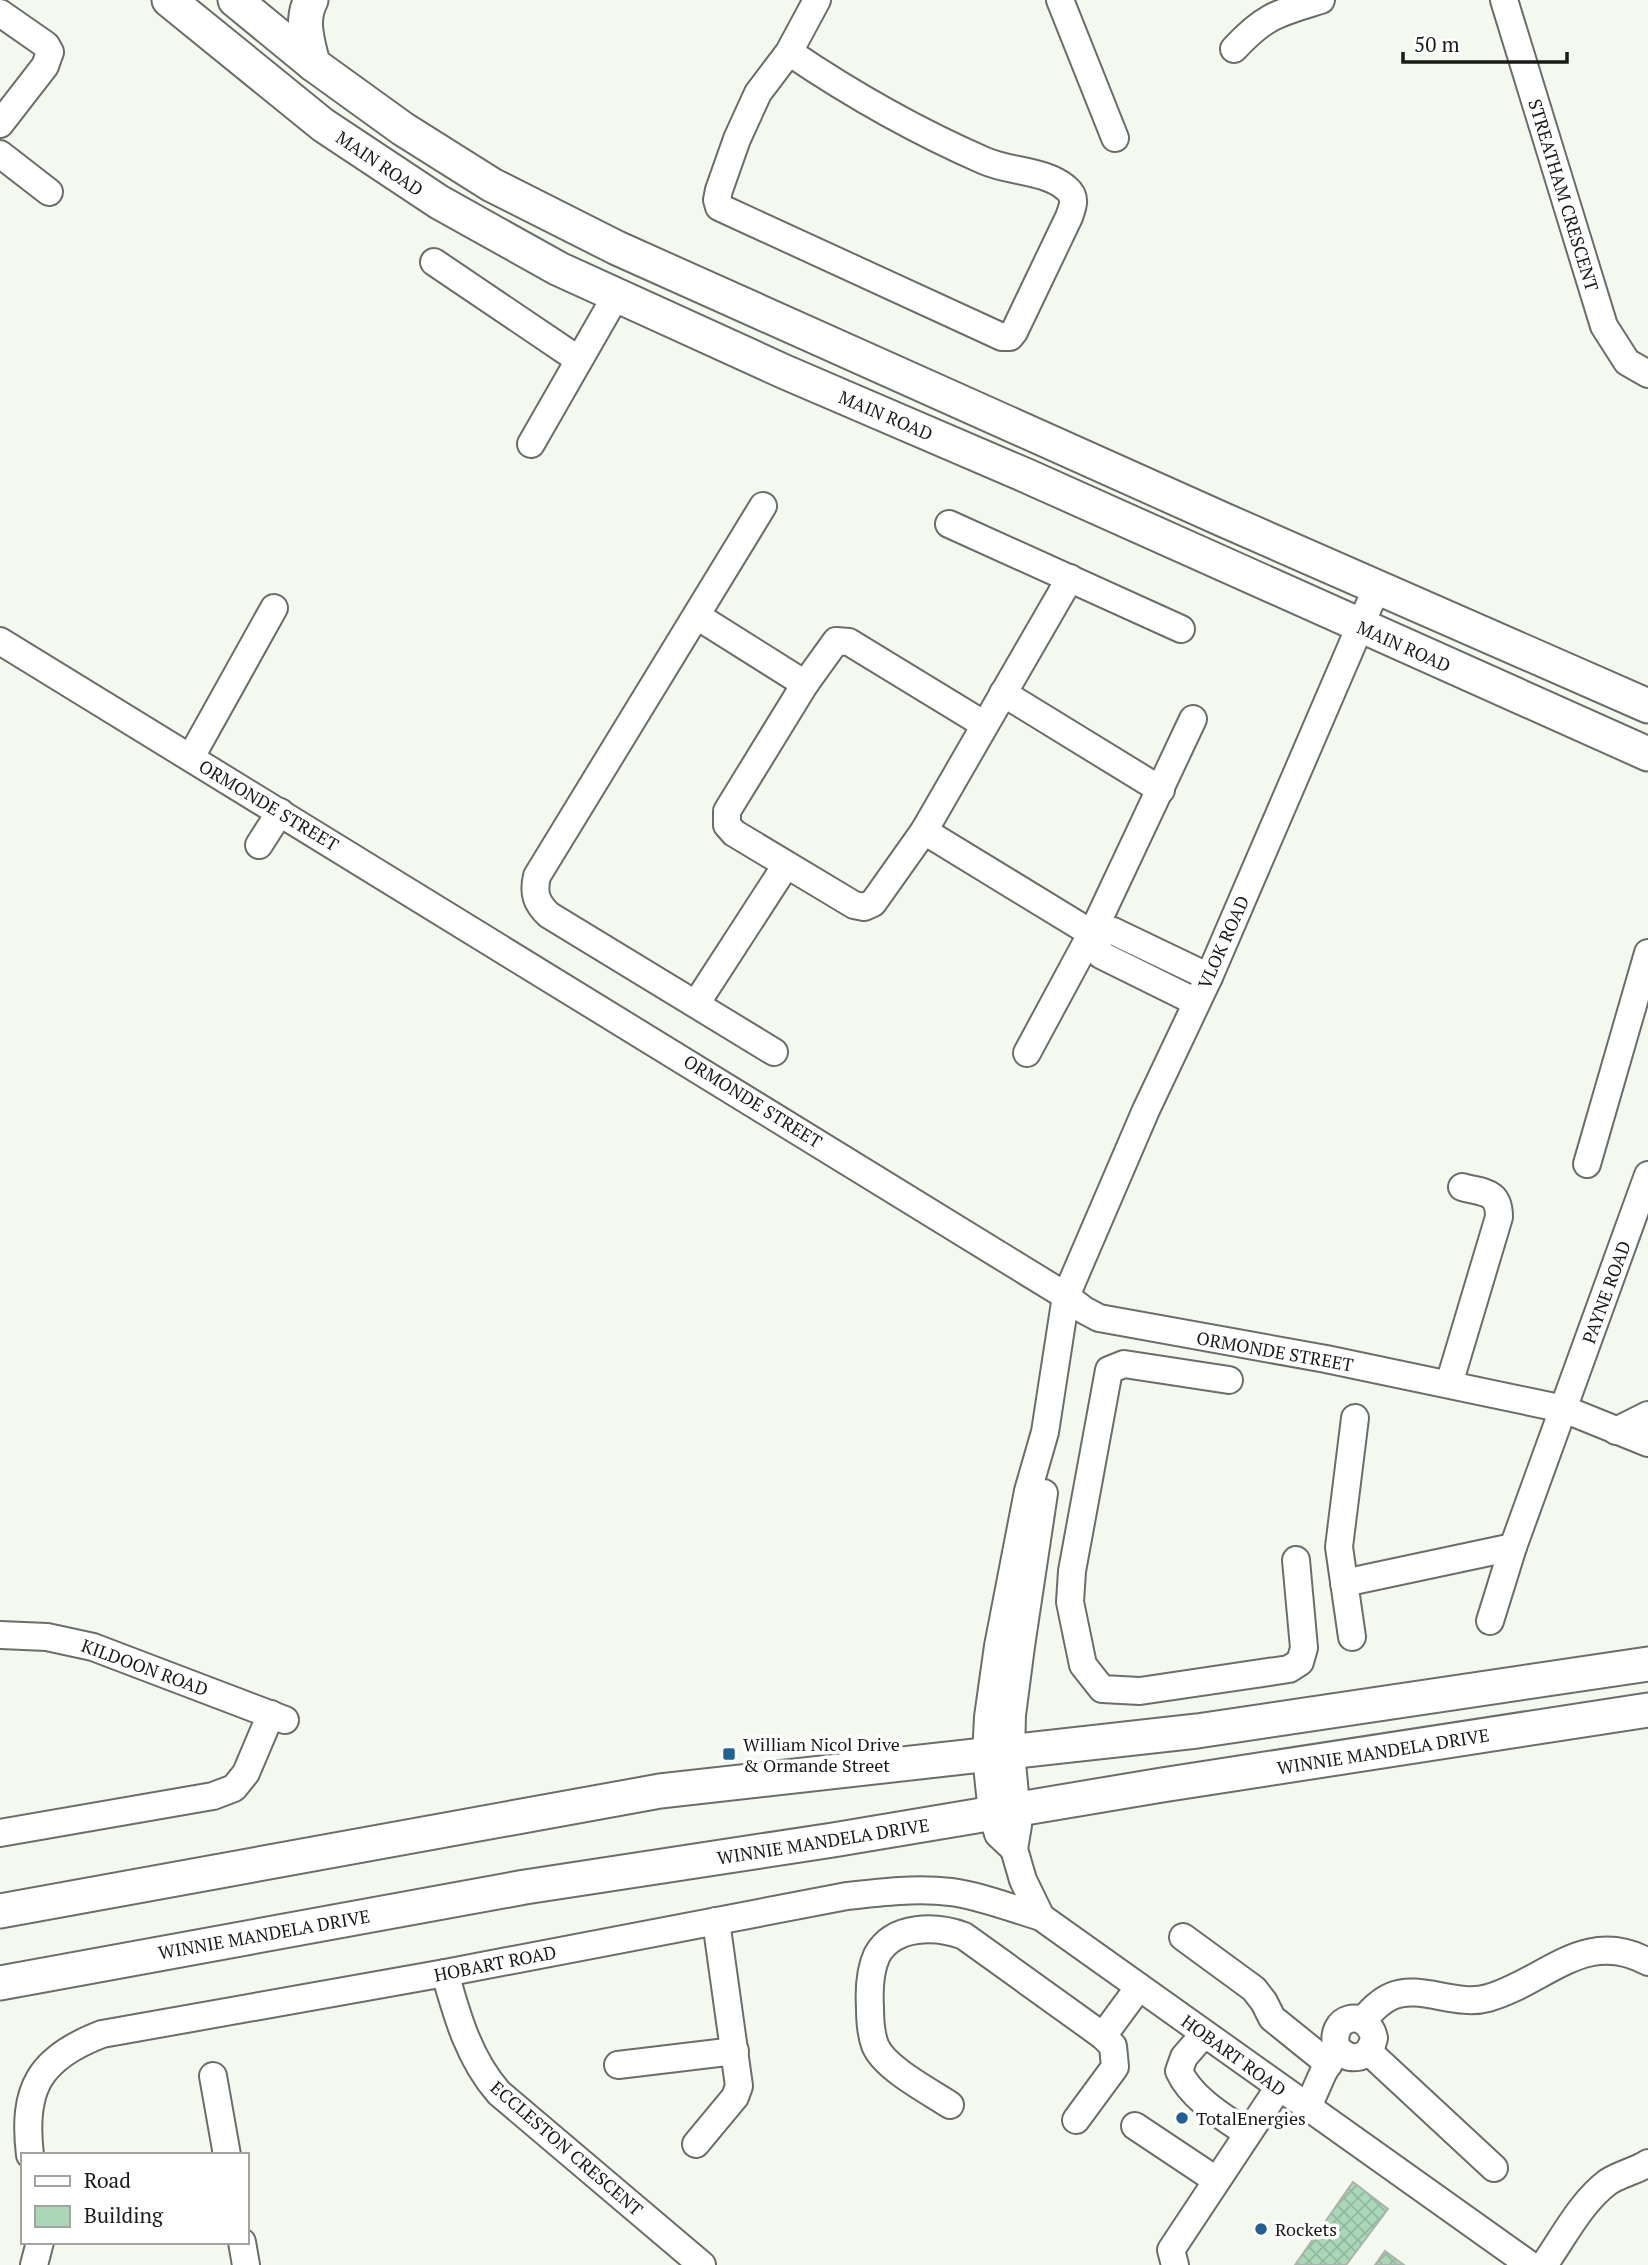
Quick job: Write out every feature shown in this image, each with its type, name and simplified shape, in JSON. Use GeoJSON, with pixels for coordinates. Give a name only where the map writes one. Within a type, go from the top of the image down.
{"type":"FeatureCollection","features":[{"type":"Feature","properties":{"kind":"main road","name":"MAIN ROAD"},"geometry":{"type":"LineString","coordinates":[[169,0],[323,125],[439,202],[559,269],[785,372],[1027,476],[1648,754]]}},
{"type":"Feature","properties":{"kind":"main road"},"geometry":{"type":"LineString","coordinates":[[311,0],[305,11],[304,28],[313,64]]}},
{"type":"Feature","properties":{"kind":"main road"},"geometry":{"type":"LineString","coordinates":[[238,1],[360,100],[440,153],[492,185],[617,248],[1648,706]]}},
{"type":"Feature","properties":{"kind":"main road"},"geometry":{"type":"LineString","coordinates":[[0,1910],[660,1791],[1261,1722],[1648,1664]]}},
{"type":"Feature","properties":{"kind":"main road","name":"WINNIE MANDELA DRIVE"},"geometry":{"type":"LineString","coordinates":[[0,1983],[525,1887],[1648,1710]]}},
{"type":"Feature","properties":{"kind":"street"},"geometry":{"type":"LineString","coordinates":[[789,52],[881,109],[956,148],[989,163],[1057,183],[1072,195],[1074,202],[1069,217],[1010,337],[1002,337],[719,207],[719,190],[752,106],[767,78],[789,52],[817,0]]}},
{"type":"Feature","properties":{"kind":"street"},"geometry":{"type":"LineString","coordinates":[[1060,0],[1115,138]]}},
{"type":"Feature","properties":{"kind":"street"},"geometry":{"type":"LineString","coordinates":[[1234,48],[1255,26],[1274,15],[1321,0]]}},
{"type":"Feature","properties":{"kind":"street","name":"STREATHAM CRESCENT"},"geometry":{"type":"LineString","coordinates":[[1504,0],[1604,326],[1627,362],[1648,374]]}},
{"type":"Feature","properties":{"kind":"street"},"geometry":{"type":"LineString","coordinates":[[210,34],[238,1]]}},
{"type":"Feature","properties":{"kind":"street"},"geometry":{"type":"LineString","coordinates":[[0,13],[46,45],[50,52],[45,66],[0,124]]}},
{"type":"Feature","properties":{"kind":"street"},"geometry":{"type":"LineString","coordinates":[[0,154],[49,192]]}},
{"type":"Feature","properties":{"kind":"street"},"geometry":{"type":"LineString","coordinates":[[434,261],[579,360]]}},
{"type":"Feature","properties":{"kind":"street"},"geometry":{"type":"LineString","coordinates":[[531,444],[617,294]]}},
{"type":"Feature","properties":{"kind":"street"},"geometry":{"type":"LineString","coordinates":[[763,506],[537,876],[535,886],[537,900],[549,915],[774,1052]]}},
{"type":"Feature","properties":{"kind":"street"},"geometry":{"type":"LineString","coordinates":[[949,524],[1181,629]]}},
{"type":"Feature","properties":{"kind":"street"},"geometry":{"type":"LineString","coordinates":[[985,725],[842,640],[832,644],[804,684],[726,816],[727,825],[734,833],[854,905],[869,906],[923,831],[985,725],[1070,578]]}},
{"type":"Feature","properties":{"kind":"street","name":"VLOK ROAD"},"geometry":{"type":"LineString","coordinates":[[1024,1564],[1046,1485],[1045,1432],[1066,1296],[1146,1110],[1209,976],[1377,587]]}},
{"type":"Feature","properties":{"kind":"street"},"geometry":{"type":"LineString","coordinates":[[191,757],[274,608]]}},
{"type":"Feature","properties":{"kind":"street"},"geometry":{"type":"LineString","coordinates":[[697,616],[804,684]]}},
{"type":"Feature","properties":{"kind":"street","name":"ORMONDE STREET"},"geometry":{"type":"LineString","coordinates":[[0,641],[1099,1318],[1449,1384],[1564,1409],[1648,1443]]}},
{"type":"Feature","properties":{"kind":"street"},"geometry":{"type":"LineString","coordinates":[[1003,693],[1161,790]]}},
{"type":"Feature","properties":{"kind":"street"},"geometry":{"type":"LineString","coordinates":[[1027,1054],[1091,933],[1193,719]]}},
{"type":"Feature","properties":{"kind":"street"},"geometry":{"type":"LineString","coordinates":[[259,845],[280,812]]}},
{"type":"Feature","properties":{"kind":"street"},"geometry":{"type":"LineString","coordinates":[[923,831],[1091,933],[1101,955],[1196,1002]]}},
{"type":"Feature","properties":{"kind":"street"},"geometry":{"type":"LineString","coordinates":[[696,1004],[786,864]]}},
{"type":"Feature","properties":{"kind":"street"},"geometry":{"type":"LineString","coordinates":[[1091,933],[1113,931],[1209,976]]}},
{"type":"Feature","properties":{"kind":"street"},"geometry":{"type":"LineString","coordinates":[[1587,1164],[1642,993],[1648,953]]}},
{"type":"Feature","properties":{"kind":"street","name":"PAYNE ROAD"},"geometry":{"type":"LineString","coordinates":[[1490,1621],[1513,1547],[1648,1175]]}},
{"type":"Feature","properties":{"kind":"street"},"geometry":{"type":"LineString","coordinates":[[1449,1384],[1499,1217],[1499,1204],[1492,1195],[1462,1187]]}},
{"type":"Feature","properties":{"kind":"street"},"geometry":{"type":"LineString","coordinates":[[1229,1380],[1124,1364],[1109,1370],[1072,1571],[1070,1602],[1083,1665],[1102,1689],[1140,1690],[1289,1669],[1300,1662],[1304,1648],[1296,1560]]}},
{"type":"Feature","properties":{"kind":"street"},"geometry":{"type":"LineString","coordinates":[[1616,1431],[1648,1415]]}},
{"type":"Feature","properties":{"kind":"street"},"geometry":{"type":"LineString","coordinates":[[1352,1637],[1339,1547],[1355,1418]]}},
{"type":"Feature","properties":{"kind":"street"},"geometry":{"type":"LineString","coordinates":[[1344,1583],[1513,1547]]}},
{"type":"Feature","properties":{"kind":"street"},"geometry":{"type":"LineString","coordinates":[[1005,1811],[991,1692],[1018,1596],[1024,1564],[1072,1571]]}},
{"type":"Feature","properties":{"kind":"street"},"geometry":{"type":"LineString","coordinates":[[1018,1596],[1070,1602]]}},
{"type":"Feature","properties":{"kind":"street","name":"KILDOON ROAD"},"geometry":{"type":"LineString","coordinates":[[0,1636],[47,1637],[93,1647],[278,1717],[246,1773],[234,1788],[213,1796],[0,1833]]}},
{"type":"Feature","properties":{"kind":"street","name":"HOBART ROAD"},"geometry":{"type":"LineString","coordinates":[[1005,1811],[998,1834],[1014,1849],[1023,1880],[1041,1917]]}},
{"type":"Feature","properties":{"kind":"street","name":"HOBART ROAD"},"geometry":{"type":"LineString","coordinates":[[30,2153],[27,2130],[31,2095],[42,2075],[75,2044],[102,2034],[847,1896],[919,1889],[953,1892],[1041,1917],[1529,2264]]}},
{"type":"Feature","properties":{"kind":"street"},"geometry":{"type":"LineString","coordinates":[[696,2144],[738,2092],[735,2051],[716,1921]]}},
{"type":"Feature","properties":{"kind":"street"},"geometry":{"type":"LineString","coordinates":[[950,2105],[894,2067],[875,2045],[870,2020],[869,1994],[877,1955],[887,1943],[904,1933],[921,1928],[946,1929],[964,1936],[1103,2036],[1113,2046],[1115,2067],[1076,2120]]}},
{"type":"Feature","properties":{"kind":"street"},"geometry":{"type":"LineString","coordinates":[[1183,1937],[1254,1989],[1272,2018],[1333,2056],[1356,2058],[1369,2052],[1374,2038],[1369,2025],[1363,2020],[1353,2018],[1343,2021],[1336,2029],[1333,2056],[1308,2107]]}},
{"type":"Feature","properties":{"kind":"street"},"geometry":{"type":"LineString","coordinates":[[1363,2020],[1383,2001],[1399,1994],[1408,1993],[1459,2002],[1489,1998],[1511,1990],[1574,1956],[1595,1951],[1633,1954],[1648,1962]]}},
{"type":"Feature","properties":{"kind":"street","name":"ECCLESTON CRESCENT"},"geometry":{"type":"LineString","coordinates":[[445,1972],[455,2009],[474,2058],[499,2093],[702,2265]]}},
{"type":"Feature","properties":{"kind":"street"},"geometry":{"type":"LineString","coordinates":[[1103,2036],[1139,1987]]}},
{"type":"Feature","properties":{"kind":"street"},"geometry":{"type":"LineString","coordinates":[[1204,2034],[1184,2057],[1179,2071],[1195,2092],[1218,2114],[1247,2133]]}},
{"type":"Feature","properties":{"kind":"street"},"geometry":{"type":"LineString","coordinates":[[618,2065],[735,2051]]}},
{"type":"Feature","properties":{"kind":"street"},"geometry":{"type":"LineString","coordinates":[[1369,2052],[1494,2168]]}},
{"type":"Feature","properties":{"kind":"street"},"geometry":{"type":"LineString","coordinates":[[213,2076],[227,2153]]}},
{"type":"Feature","properties":{"kind":"street"},"geometry":{"type":"LineString","coordinates":[[1175,2265],[1171,2250],[1279,2087]]}},
{"type":"Feature","properties":{"kind":"street"},"geometry":{"type":"LineString","coordinates":[[1135,2126],[1216,2180]]}},
{"type":"Feature","properties":{"kind":"street"},"geometry":{"type":"LineString","coordinates":[[1529,2264],[1565,2235],[1600,2189],[1612,2180],[1648,2163]]}},
{"type":"Feature","properties":{"kind":"street"},"geometry":{"type":"LineString","coordinates":[[34,2265],[39,2244]]}},
{"type":"Feature","properties":{"kind":"street"},"geometry":{"type":"LineString","coordinates":[[242,2244],[246,2265]]}},
{"type":"Feature","properties":{"kind":"building"},"geometry":{"type":"Polygon","coordinates":[[[1353,2182],[1388,2209],[1346,2265],[1295,2265],[1353,2182]]]}},
{"type":"Feature","properties":{"kind":"building"},"geometry":{"type":"Polygon","coordinates":[[[1385,2251],[1404,2265],[1375,2265],[1385,2251]]]}},
{"type":"Feature","properties":{"kind":"place","name":"William Nicol Drive & Ormande Street"},"geometry":{"type":"Point","coordinates":[729,1754]}},
{"type":"Feature","properties":{"kind":"place","name":"TotalEnergies"},"geometry":{"type":"Point","coordinates":[1182,2118]}},
{"type":"Feature","properties":{"kind":"place","name":"Rockets"},"geometry":{"type":"Point","coordinates":[1261,2229]}}]}
